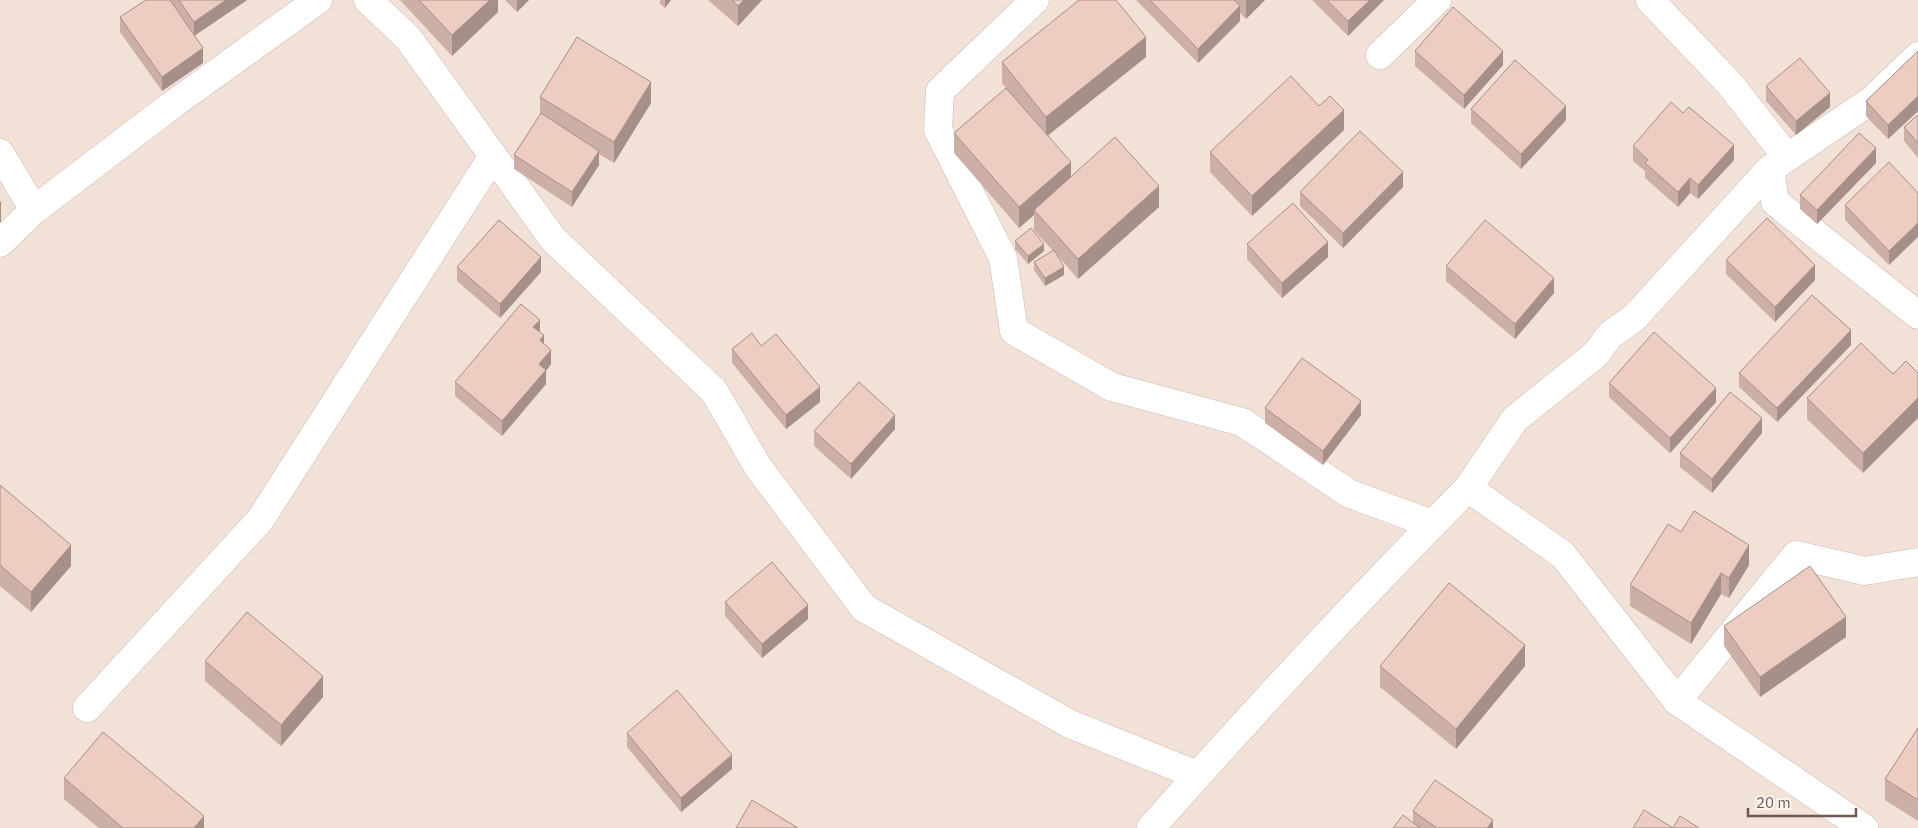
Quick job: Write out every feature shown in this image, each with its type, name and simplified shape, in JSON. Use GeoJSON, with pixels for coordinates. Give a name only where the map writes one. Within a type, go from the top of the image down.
{"type":"FeatureCollection","features":[{"type":"Feature","properties":{"kind":"street"},"geometry":{"type":"LineString","coordinates":[[0,243],[34,210],[172,105],[318,0]]}},
{"type":"Feature","properties":{"kind":"street"},"geometry":{"type":"LineString","coordinates":[[368,0],[408,38],[553,239],[714,391],[758,467],[864,608],[1070,724],[1197,776]]}},
{"type":"Feature","properties":{"kind":"street"},"geometry":{"type":"LineString","coordinates":[[1035,0],[940,91],[938,130],[1003,258],[1014,330],[1112,387],[1242,422],[1350,494],[1432,524]]}},
{"type":"Feature","properties":{"kind":"street"},"geometry":{"type":"LineString","coordinates":[[1380,55],[1437,0]]}},
{"type":"Feature","properties":{"kind":"street"},"geometry":{"type":"LineString","coordinates":[[1650,0],[1729,83],[1779,163],[1775,202],[1918,315]]}},
{"type":"Feature","properties":{"kind":"street"},"geometry":{"type":"LineString","coordinates":[[1163,824],[1197,776],[1360,599],[1468,488],[1515,419],[1596,354],[1610,335],[1634,318],[1779,163],[1872,100],[1918,56]]}},
{"type":"Feature","properties":{"kind":"street"},"geometry":{"type":"LineString","coordinates":[[0,153],[34,210]]}},
{"type":"Feature","properties":{"kind":"street"},"geometry":{"type":"LineString","coordinates":[[87,708],[260,520],[493,156]]}},
{"type":"Feature","properties":{"kind":"street"},"geometry":{"type":"LineString","coordinates":[[1468,488],[1563,554],[1677,701],[1864,828]]}},
{"type":"Feature","properties":{"kind":"street"},"geometry":{"type":"LineString","coordinates":[[1677,701],[1796,555],[1865,571],[1918,562]]}},
{"type":"Feature","properties":{"kind":"shaded area"},"geometry":{"type":"Polygon","coordinates":[[[0,0],[1918,0],[1918,828],[0,828],[0,0]]]}},
{"type":"Feature","properties":{"kind":"building"},"geometry":{"type":"Polygon","coordinates":[[[146,0],[170,0],[203,48],[162,77],[120,17],[146,0]]]}},
{"type":"Feature","properties":{"kind":"building"},"geometry":{"type":"Polygon","coordinates":[[[179,0],[226,0],[194,22],[179,0]]]}},
{"type":"Feature","properties":{"kind":"building"},"geometry":{"type":"Polygon","coordinates":[[[419,0],[490,0],[452,35],[419,0]]]}},
{"type":"Feature","properties":{"kind":"building"},"geometry":{"type":"Polygon","coordinates":[[[732,0],[744,0],[738,6],[732,0]]]}},
{"type":"Feature","properties":{"kind":"building"},"geometry":{"type":"Polygon","coordinates":[[[1079,0],[1116,0],[1146,37],[1046,117],[1002,62],[1079,0]]]}},
{"type":"Feature","properties":{"kind":"building"},"geometry":{"type":"Polygon","coordinates":[[[1150,0],[1234,0],[1240,6],[1198,49],[1150,0]]]}},
{"type":"Feature","properties":{"kind":"building"},"geometry":{"type":"Polygon","coordinates":[[[1327,0],[1370,0],[1348,21],[1327,0]]]}},
{"type":"Feature","properties":{"kind":"building"},"geometry":{"type":"Polygon","coordinates":[[[1453,7],[1503,51],[1464,95],[1415,51],[1453,7]]]}},
{"type":"Feature","properties":{"kind":"building"},"geometry":{"type":"Polygon","coordinates":[[[577,37],[651,82],[614,142],[540,97],[577,37]]]}},
{"type":"Feature","properties":{"kind":"building"},"geometry":{"type":"Polygon","coordinates":[[[1918,51],[1918,96],[1888,125],[1866,101],[1918,51]]]}},
{"type":"Feature","properties":{"kind":"building"},"geometry":{"type":"Polygon","coordinates":[[[1800,58],[1830,93],[1796,121],[1766,86],[1800,58]]]}},
{"type":"Feature","properties":{"kind":"building"},"geometry":{"type":"Polygon","coordinates":[[[1515,60],[1566,106],[1521,154],[1471,109],[1515,60]]]}},
{"type":"Feature","properties":{"kind":"building"},"geometry":{"type":"Polygon","coordinates":[[[1291,76],[1319,106],[1330,96],[1344,110],[1252,196],[1210,152],[1291,76]]]}},
{"type":"Feature","properties":{"kind":"building"},"geometry":{"type":"Polygon","coordinates":[[[1006,88],[1071,162],[1019,207],[954,133],[1006,88]]]}},
{"type":"Feature","properties":{"kind":"building"},"geometry":{"type":"Polygon","coordinates":[[[1671,102],[1683,113],[1689,107],[1734,145],[1698,185],[1690,178],[1678,192],[1645,163],[1648,160],[1633,146],[1671,102]]]}},
{"type":"Feature","properties":{"kind":"building"},"geometry":{"type":"Polygon","coordinates":[[[541,113],[599,151],[572,192],[514,155],[541,113]]]}},
{"type":"Feature","properties":{"kind":"building"},"geometry":{"type":"Polygon","coordinates":[[[1918,115],[1918,143],[1904,127],[1918,115]]]}},
{"type":"Feature","properties":{"kind":"building"},"geometry":{"type":"Polygon","coordinates":[[[1360,131],[1403,172],[1343,233],[1300,192],[1360,131]]]}},
{"type":"Feature","properties":{"kind":"building"},"geometry":{"type":"Polygon","coordinates":[[[1859,133],[1876,148],[1817,210],[1800,195],[1859,133]]]}},
{"type":"Feature","properties":{"kind":"building"},"geometry":{"type":"Polygon","coordinates":[[[1115,137],[1159,186],[1078,259],[1034,210],[1115,137]]]}},
{"type":"Feature","properties":{"kind":"building"},"geometry":{"type":"Polygon","coordinates":[[[1889,162],[1918,193],[1918,223],[1889,251],[1845,205],[1889,162]]]}},
{"type":"Feature","properties":{"kind":"building"},"geometry":{"type":"Polygon","coordinates":[[[1293,203],[1328,242],[1282,283],[1247,244],[1293,203]]]}},
{"type":"Feature","properties":{"kind":"building"},"geometry":{"type":"Polygon","coordinates":[[[1767,218],[1815,265],[1775,307],[1726,260],[1767,218]]]}},
{"type":"Feature","properties":{"kind":"building"},"geometry":{"type":"Polygon","coordinates":[[[499,220],[541,257],[500,304],[457,267],[499,220]]]}},
{"type":"Feature","properties":{"kind":"building"},"geometry":{"type":"Polygon","coordinates":[[[1485,220],[1554,278],[1515,324],[1446,266],[1485,220]]]}},
{"type":"Feature","properties":{"kind":"building"},"geometry":{"type":"Polygon","coordinates":[[[1031,228],[1044,244],[1028,256],[1015,241],[1031,228]]]}},
{"type":"Feature","properties":{"kind":"building"},"geometry":{"type":"Polygon","coordinates":[[[1054,250],[1064,267],[1045,278],[1034,262],[1054,250]]]}},
{"type":"Feature","properties":{"kind":"building"},"geometry":{"type":"Polygon","coordinates":[[[1812,295],[1851,330],[1777,408],[1739,373],[1812,295]]]}},
{"type":"Feature","properties":{"kind":"building"},"geometry":{"type":"Polygon","coordinates":[[[521,304],[540,320],[533,327],[544,335],[540,340],[551,350],[539,364],[546,370],[502,421],[455,382],[521,304]]]}},
{"type":"Feature","properties":{"kind":"building"},"geometry":{"type":"Polygon","coordinates":[[[1654,332],[1716,388],[1670,438],[1609,383],[1654,332]]]}},
{"type":"Feature","properties":{"kind":"building"},"geometry":{"type":"Polygon","coordinates":[[[752,333],[761,346],[776,334],[820,387],[786,415],[732,349],[752,333]]]}},
{"type":"Feature","properties":{"kind":"building"},"geometry":{"type":"Polygon","coordinates":[[[1861,343],[1893,374],[1906,361],[1918,373],[1918,398],[1863,453],[1807,398],[1861,343]]]}},
{"type":"Feature","properties":{"kind":"building"},"geometry":{"type":"Polygon","coordinates":[[[1302,358],[1361,401],[1323,451],[1265,408],[1302,358]]]}},
{"type":"Feature","properties":{"kind":"building"},"geometry":{"type":"Polygon","coordinates":[[[859,382],[895,415],[851,464],[814,431],[859,382]]]}},
{"type":"Feature","properties":{"kind":"building"},"geometry":{"type":"Polygon","coordinates":[[[1730,392],[1762,418],[1712,479],[1680,453],[1730,392]]]}},
{"type":"Feature","properties":{"kind":"building"},"geometry":{"type":"Polygon","coordinates":[[[0,485],[71,545],[31,592],[0,565],[0,485]]]}},
{"type":"Feature","properties":{"kind":"building"},"geometry":{"type":"Polygon","coordinates":[[[1694,511],[1749,545],[1729,578],[1721,573],[1691,623],[1630,585],[1668,524],[1681,532],[1694,511]]]}},
{"type":"Feature","properties":{"kind":"building"},"geometry":{"type":"Polygon","coordinates":[[[772,562],[808,605],[762,644],[725,602],[772,562]]]}},
{"type":"Feature","properties":{"kind":"building"},"geometry":{"type":"Polygon","coordinates":[[[1810,566],[1846,617],[1760,677],[1724,626],[1810,566]]]}},
{"type":"Feature","properties":{"kind":"building"},"geometry":{"type":"Polygon","coordinates":[[[1449,583],[1525,645],[1456,729],[1380,666],[1449,583]]]}},
{"type":"Feature","properties":{"kind":"building"},"geometry":{"type":"Polygon","coordinates":[[[247,612],[323,676],[281,725],[205,661],[247,612]]]}},
{"type":"Feature","properties":{"kind":"building"},"geometry":{"type":"Polygon","coordinates":[[[677,690],[732,755],[681,798],[627,733],[677,690]]]}},
{"type":"Feature","properties":{"kind":"building"},"geometry":{"type":"Polygon","coordinates":[[[1918,728],[1918,800],[1885,779],[1918,728]]]}},
{"type":"Feature","properties":{"kind":"building"},"geometry":{"type":"Polygon","coordinates":[[[103,732],[204,816],[194,828],[123,828],[64,778],[103,732]]]}},
{"type":"Feature","properties":{"kind":"building"},"geometry":{"type":"Polygon","coordinates":[[[1435,780],[1493,820],[1487,828],[1437,828],[1413,811],[1435,780]]]}},
{"type":"Feature","properties":{"kind":"building"},"geometry":{"type":"Polygon","coordinates":[[[752,800],[798,828],[736,828],[752,800]]]}},
{"type":"Feature","properties":{"kind":"building"},"geometry":{"type":"Polygon","coordinates":[[[1644,810],[1673,828],[1633,828],[1644,810]]]}},
{"type":"Feature","properties":{"kind":"building"},"geometry":{"type":"Polygon","coordinates":[[[1403,815],[1420,828],[1393,828],[1403,815]]]}},
{"type":"Feature","properties":{"kind":"building"},"geometry":{"type":"Polygon","coordinates":[[[1680,816],[1699,828],[1673,828],[1680,816]]]}}]}
